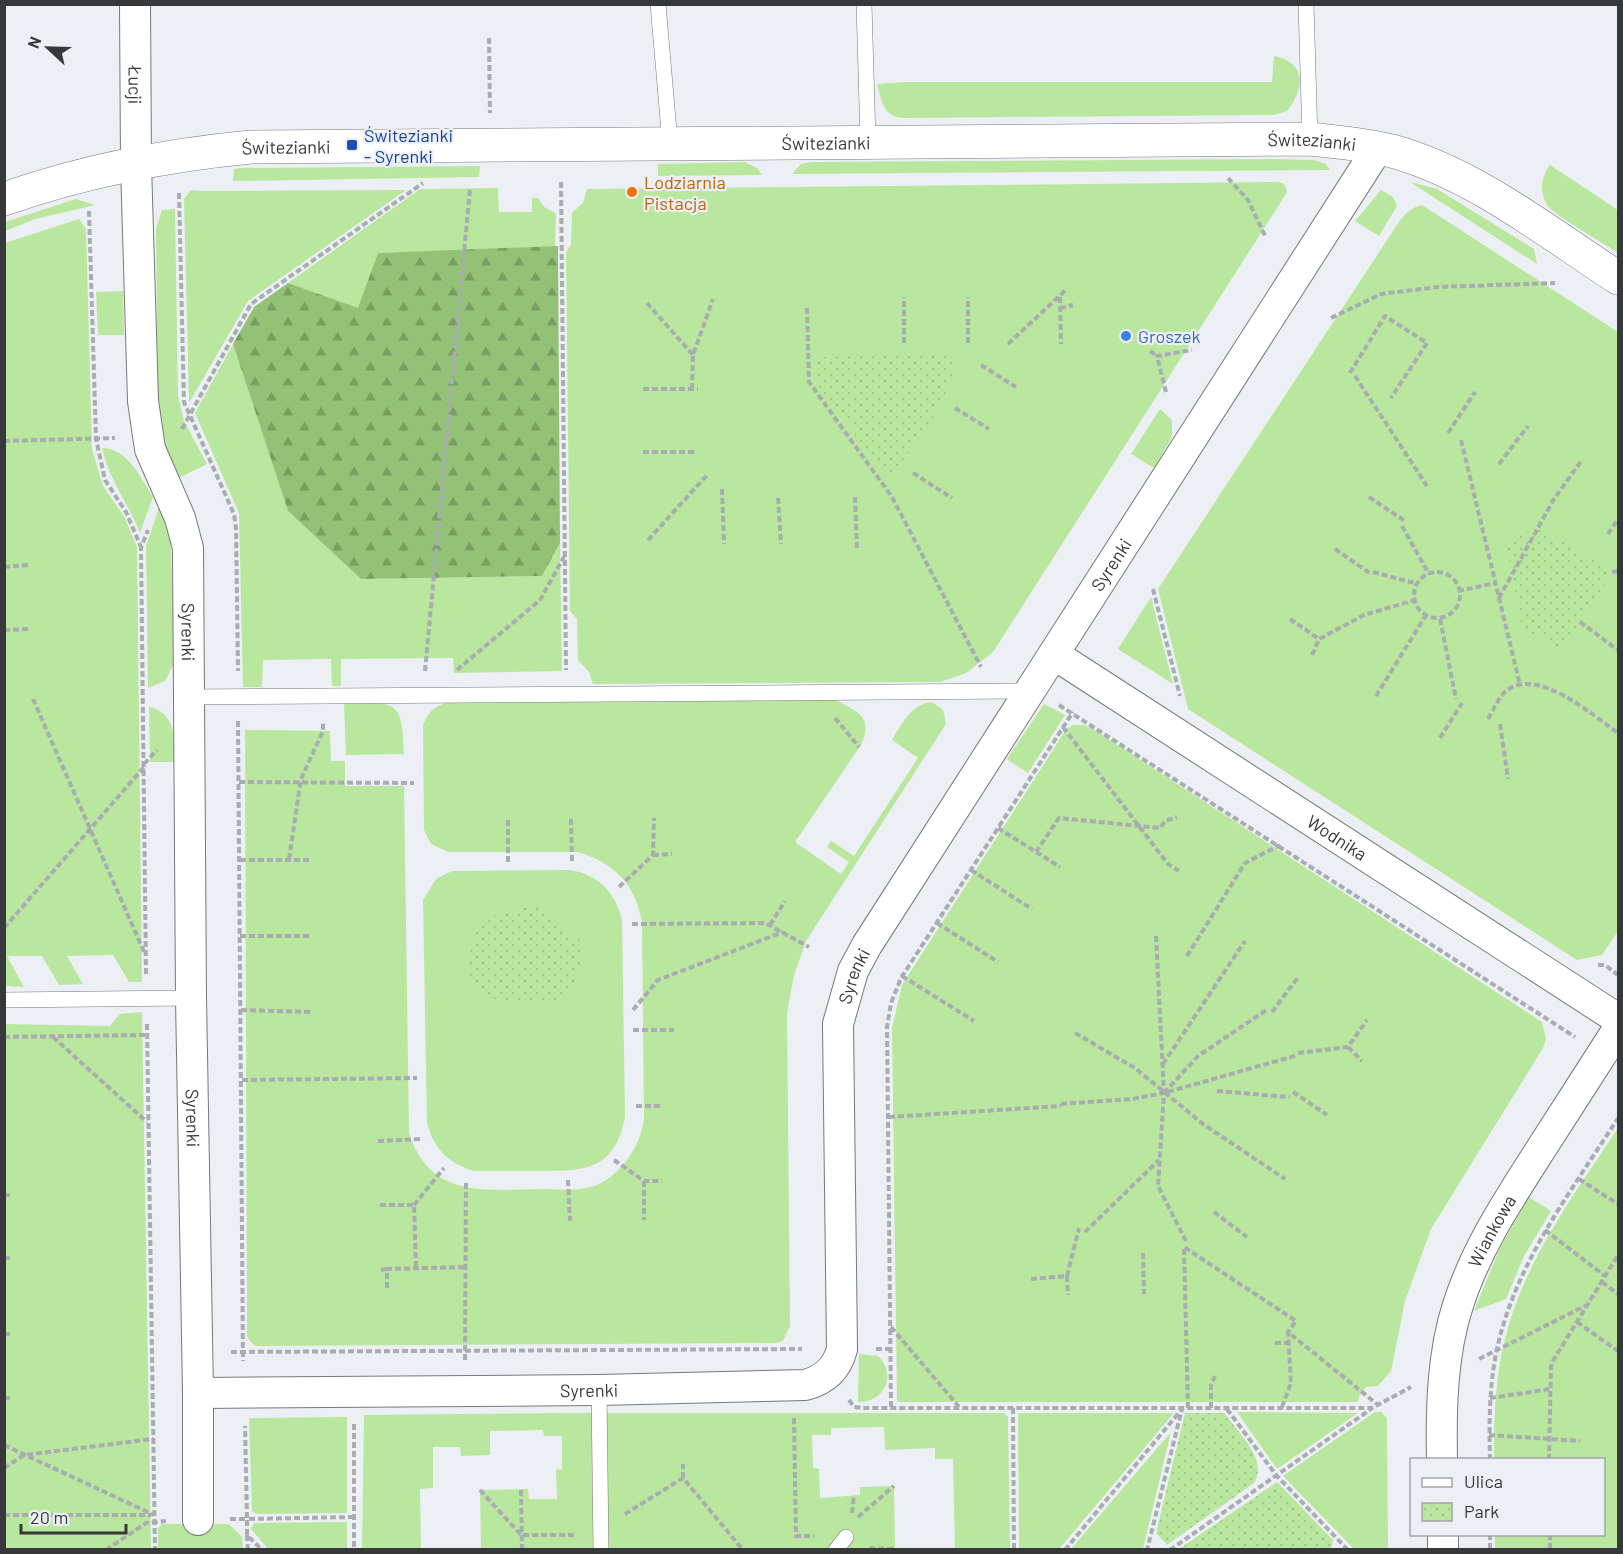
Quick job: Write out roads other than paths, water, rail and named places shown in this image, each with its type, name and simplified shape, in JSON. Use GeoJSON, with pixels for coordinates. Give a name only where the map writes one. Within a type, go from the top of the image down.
{"type":"FeatureCollection","features":[{"type":"Feature","properties":{"kind":"street","name":"Łucji"},"geometry":{"type":"LineString","coordinates":[[135,4],[136,164]]}},
{"type":"Feature","properties":{"kind":"street","name":"Świtezianki"},"geometry":{"type":"LineString","coordinates":[[4,198],[72,178],[136,164],[250,147],[1310,139],[1378,148],[1422,161],[1461,178],[1618,278]]}},
{"type":"Feature","properties":{"kind":"street","name":"Syrenki"},"geometry":{"type":"LineString","coordinates":[[136,164],[143,401],[147,436],[154,460],[185,532],[198,1393],[599,1390],[805,1385],[818,1381],[835,1361],[838,1024],[853,971],[867,945],[1378,148]]}},
{"type":"Feature","properties":{"kind":"street","name":"Wodnika"},"geometry":{"type":"LineString","coordinates":[[1055,655],[1618,1019]]}},
{"type":"Feature","properties":{"kind":"street","name":"Wiankowa"},"geometry":{"type":"LineString","coordinates":[[1442,1458],[1445,1374],[1457,1307],[1492,1226],[1618,1029]]}},
{"type":"Feature","properties":{"kind":"street"},"geometry":{"type":"LineString","coordinates":[[198,1393],[198,1520]]}},
{"type":"Feature","properties":{"kind":"lane"},"geometry":{"type":"LineString","coordinates":[[658,4],[670,143]]}},
{"type":"Feature","properties":{"kind":"lane"},"geometry":{"type":"LineString","coordinates":[[864,4],[868,141]]}},
{"type":"Feature","properties":{"kind":"lane"},"geometry":{"type":"LineString","coordinates":[[1306,4],[1310,139]]}},
{"type":"Feature","properties":{"kind":"lane"},"geometry":{"type":"LineString","coordinates":[[189,698],[1031,691]]}},
{"type":"Feature","properties":{"kind":"lane"},"geometry":{"type":"LineString","coordinates":[[4,1000],[191,998]]}},
{"type":"Feature","properties":{"kind":"lane"},"geometry":{"type":"LineString","coordinates":[[599,1390],[601,1538]]}},
{"type":"Feature","properties":{"kind":"lane"},"geometry":{"type":"LineString","coordinates":[[836,1550],[846,1537]]}},
{"type":"Feature","properties":{"kind":"place","name":"Świtezianki - Syrenki"},"geometry":{"type":"Point","coordinates":[352,145]}},
{"type":"Feature","properties":{"kind":"place","name":"Lodziarnia Pistacja"},"geometry":{"type":"Point","coordinates":[632,192]}},
{"type":"Feature","properties":{"kind":"place","name":"Groszek"},"geometry":{"type":"Point","coordinates":[1126,336]}}]}
